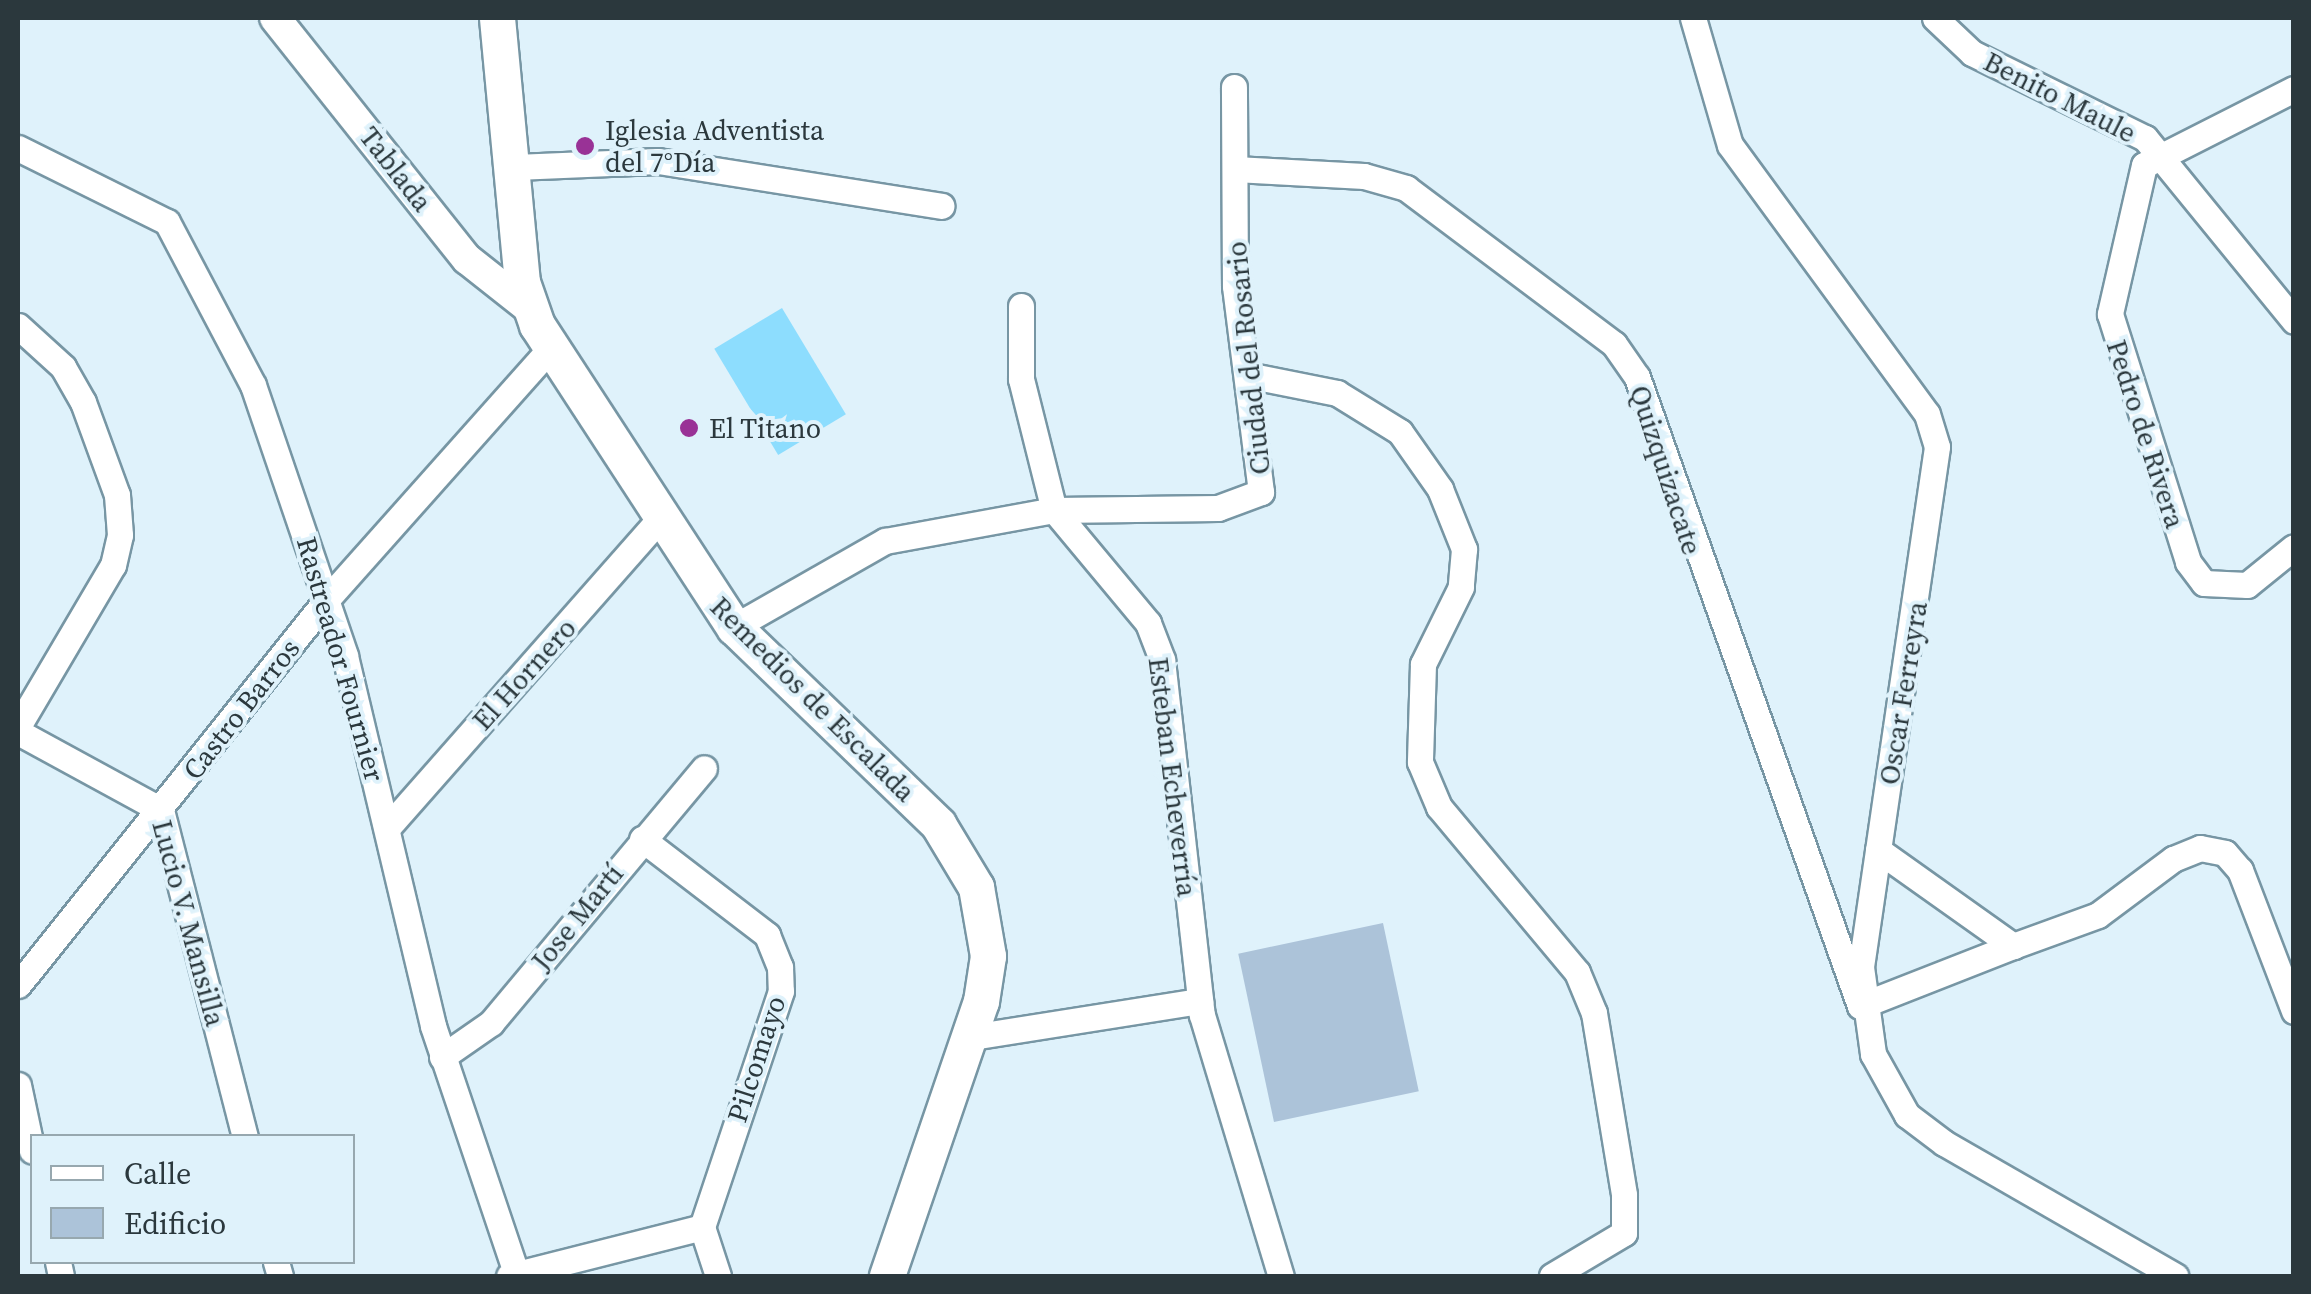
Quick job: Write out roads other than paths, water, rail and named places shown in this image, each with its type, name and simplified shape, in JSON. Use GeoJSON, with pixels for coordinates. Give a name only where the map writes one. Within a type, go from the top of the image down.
{"type":"FeatureCollection","features":[{"type":"Feature","properties":{"kind":"main road","name":"Remedios de Escalada"},"geometry":{"type":"LineString","coordinates":[[497,18],[530,308],[551,348],[658,522],[734,628],[960,855],[988,956],[972,1037],[887,1276]]}},
{"type":"Feature","properties":{"kind":"street","name":"Tablada"},"geometry":{"type":"LineString","coordinates":[[275,18],[467,259],[530,308]]}},
{"type":"Feature","properties":{"kind":"street","name":"Oscar Ferreyra"},"geometry":{"type":"LineString","coordinates":[[1693,18],[1730,144],[1927,414],[1937,447],[1878,850],[1860,1006],[1880,1070],[1908,1114],[2176,1276]]}},
{"type":"Feature","properties":{"kind":"street","name":"Benito Maule"},"geometry":{"type":"LineString","coordinates":[[1935,18],[1972,53],[2145,138],[2294,322]]}},
{"type":"Feature","properties":{"kind":"street","name":"Ciudad del Rosario"},"geometry":{"type":"LineString","coordinates":[[734,628],[860,550],[1054,510],[1218,508],[1261,492],[1247,375],[1234,169],[1234,86]]}},
{"type":"Feature","properties":{"kind":"street"},"geometry":{"type":"LineString","coordinates":[[2158,154],[2294,89]]}},
{"type":"Feature","properties":{"kind":"street","name":"Rastreador Fournier"},"geometry":{"type":"LineString","coordinates":[[18,148],[177,233],[253,385],[327,600],[388,827],[442,1057],[513,1276]]}},
{"type":"Feature","properties":{"kind":"street","name":"Pedro de Rivera"},"geometry":{"type":"LineString","coordinates":[[2158,154],[2144,165],[2111,327],[2181,543],[2204,582],[2229,589],[2294,547]]}},
{"type":"Feature","properties":{"kind":"street"},"geometry":{"type":"LineString","coordinates":[[515,167],[658,161],[941,206]]}},
{"type":"Feature","properties":{"kind":"street","name":"Quizquizacate"},"geometry":{"type":"LineString","coordinates":[[1234,169],[1364,176],[1406,188],[1614,344],[1637,377],[1860,1006]]}},
{"type":"Feature","properties":{"kind":"street","name":"Esteban Echeverría"},"geometry":{"type":"LineString","coordinates":[[1021,306],[1020,379],[1054,510],[1148,623],[1162,660],[1200,1001],[1281,1276]]}},
{"type":"Feature","properties":{"kind":"street","name":"Lucio V. Mansilla"},"geometry":{"type":"LineString","coordinates":[[18,326],[63,367],[82,402],[117,495],[120,535],[113,565],[18,729],[160,810],[244,1134]]}},
{"type":"Feature","properties":{"kind":"street","name":"Castro Barros"},"geometry":{"type":"LineString","coordinates":[[18,985],[327,600],[551,348]]}},
{"type":"Feature","properties":{"kind":"street"},"geometry":{"type":"LineString","coordinates":[[1247,375],[1337,392],[1400,432],[1440,489],[1464,549],[1461,587],[1423,664],[1420,762],[1439,806],[1577,972],[1594,1013],[1624,1196],[1624,1234],[1552,1276]]}},
{"type":"Feature","properties":{"kind":"street","name":"El Hornero"},"geometry":{"type":"LineString","coordinates":[[388,827],[658,522]]}},
{"type":"Feature","properties":{"kind":"street","name":"Jose Martí"},"geometry":{"type":"LineString","coordinates":[[442,1057],[491,1023],[704,768]]}},
{"type":"Feature","properties":{"kind":"street","name":"Pilcomayo"},"geometry":{"type":"LineString","coordinates":[[642,839],[767,935],[780,967],[780,991],[702,1227]]}},
{"type":"Feature","properties":{"kind":"street"},"geometry":{"type":"LineString","coordinates":[[1860,1006],[2098,915],[2173,859],[2200,848],[2225,853],[2240,870],[2294,1012]]}},
{"type":"Feature","properties":{"kind":"street"},"geometry":{"type":"LineString","coordinates":[[1878,850],[2013,946]]}},
{"type":"Feature","properties":{"kind":"street"},"geometry":{"type":"LineString","coordinates":[[972,1037],[1200,1001]]}},
{"type":"Feature","properties":{"kind":"street"},"geometry":{"type":"LineString","coordinates":[[18,1084],[30,1141]]}},
{"type":"Feature","properties":{"kind":"street"},"geometry":{"type":"LineString","coordinates":[[513,1276],[702,1227],[718,1276]]}},
{"type":"Feature","properties":{"kind":"place","name":"Iglesia Adventista del 7°Día"},"geometry":{"type":"Point","coordinates":[585,146]}},
{"type":"Feature","properties":{"kind":"place","name":"El Titano"},"geometry":{"type":"Point","coordinates":[689,428]}}]}
